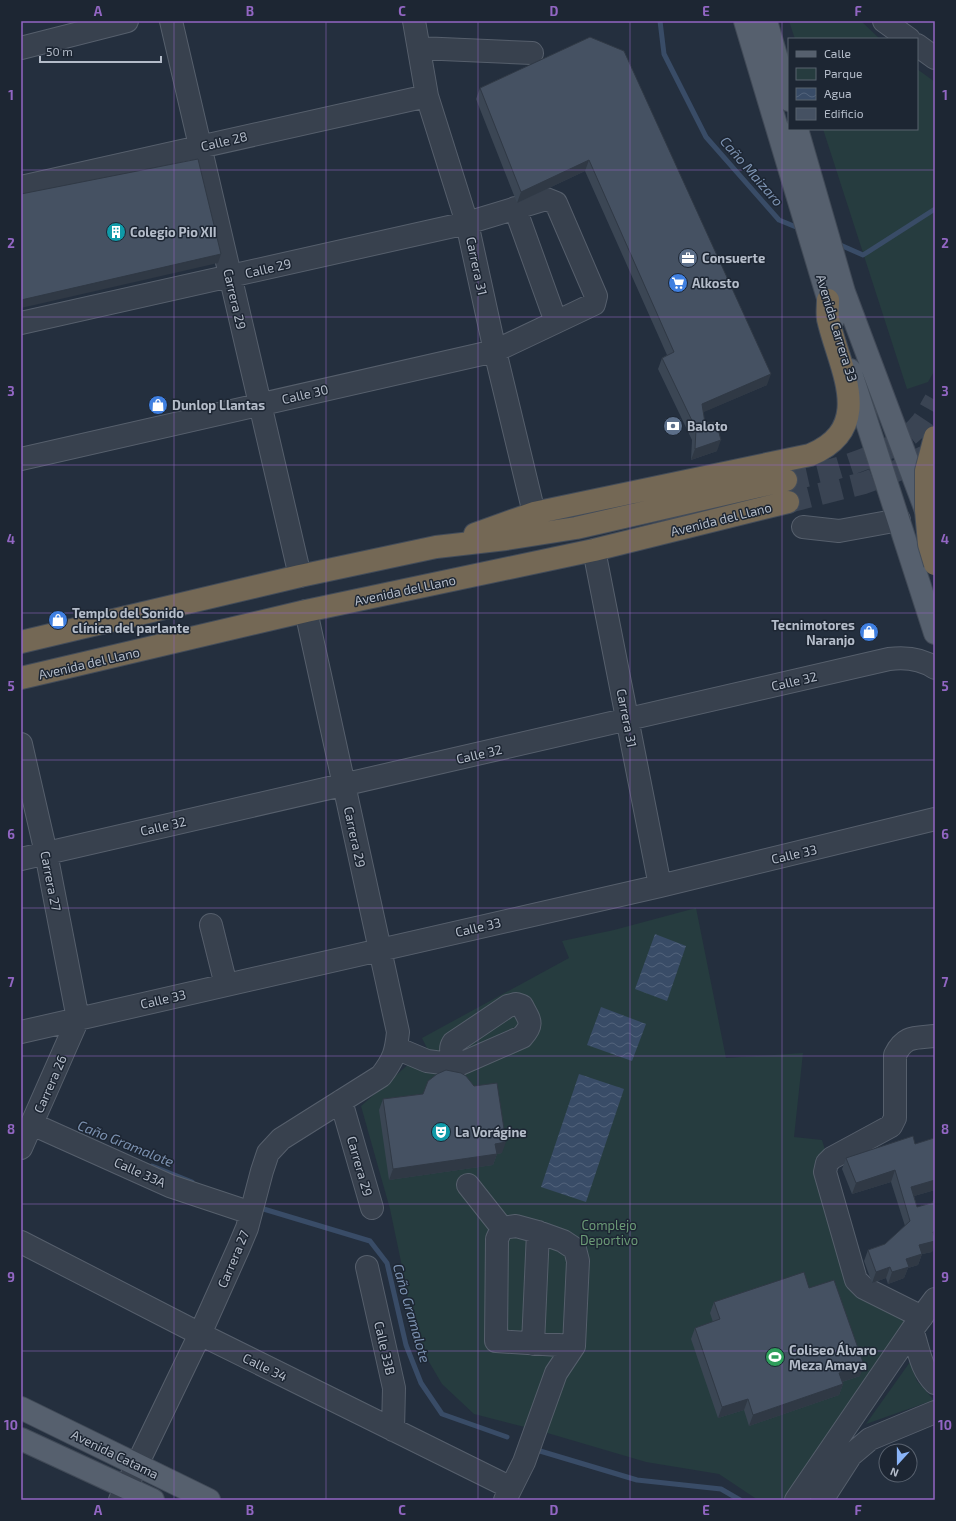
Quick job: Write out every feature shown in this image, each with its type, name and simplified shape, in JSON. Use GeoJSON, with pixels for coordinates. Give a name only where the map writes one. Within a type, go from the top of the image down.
{"type":"FeatureCollection","features":[{"type":"Feature","properties":{"kind":"highway"},"geometry":{"type":"LineString","coordinates":[[436,547],[534,513],[810,455],[827,447],[845,425],[849,407],[848,388],[827,317],[828,300]]}},
{"type":"Feature","properties":{"kind":"highway"},"geometry":{"type":"LineString","coordinates":[[935,437],[926,471],[926,510],[929,544],[935,564]]}},
{"type":"Feature","properties":{"kind":"highway","name":"Avenida del Llano"},"geometry":{"type":"LineString","coordinates":[[21,642],[300,576],[436,547],[506,539],[576,528],[786,480]]}},
{"type":"Feature","properties":{"kind":"highway","name":"Avenida del Llano"},"geometry":{"type":"LineString","coordinates":[[21,678],[306,611],[594,550],[788,502]]}},
{"type":"Feature","properties":{"kind":"main road","name":"Avenida Carrera 33"},"geometry":{"type":"LineString","coordinates":[[745,21],[804,221],[844,292],[935,534]]}},
{"type":"Feature","properties":{"kind":"main road"},"geometry":{"type":"LineString","coordinates":[[766,21],[788,97]]}},
{"type":"Feature","properties":{"kind":"main road","name":"Avenida Carrera 33"},"geometry":{"type":"LineString","coordinates":[[797,130],[826,230],[824,255],[828,300],[935,633]]}},
{"type":"Feature","properties":{"kind":"main road","name":"Avenida Catama"},"geometry":{"type":"LineString","coordinates":[[21,1408],[209,1500]]}},
{"type":"Feature","properties":{"kind":"main road","name":"Avenida Catama"},"geometry":{"type":"LineString","coordinates":[[21,1439],[123,1494],[153,1500]]}},
{"type":"Feature","properties":{"kind":"street"},"geometry":{"type":"LineString","coordinates":[[21,48],[127,21]]}},
{"type":"Feature","properties":{"kind":"street","name":"Carrera 29"},"geometry":{"type":"LineString","coordinates":[[170,21],[300,576]]}},
{"type":"Feature","properties":{"kind":"street","name":"Carrera 31"},"geometry":{"type":"LineString","coordinates":[[414,21],[427,96],[467,223],[495,351],[534,513]]}},
{"type":"Feature","properties":{"kind":"street"},"geometry":{"type":"LineString","coordinates":[[884,21],[908,38]]}},
{"type":"Feature","properties":{"kind":"street"},"geometry":{"type":"LineString","coordinates":[[918,46],[935,58]]}},
{"type":"Feature","properties":{"kind":"street"},"geometry":{"type":"LineString","coordinates":[[419,48],[532,53]]}},
{"type":"Feature","properties":{"kind":"street","name":"Calle 28"},"geometry":{"type":"LineString","coordinates":[[21,187],[427,96]]}},
{"type":"Feature","properties":{"kind":"street","name":"Calle 29"},"geometry":{"type":"LineString","coordinates":[[21,323],[467,223],[546,199],[556,203],[596,296],[594,304],[556,322]]}},
{"type":"Feature","properties":{"kind":"street"},"geometry":{"type":"LineString","coordinates":[[515,208],[556,322]]}},
{"type":"Feature","properties":{"kind":"street","name":"Calle 30"},"geometry":{"type":"LineString","coordinates":[[21,459],[495,351],[556,322]]}},
{"type":"Feature","properties":{"kind":"street"},"geometry":{"type":"LineString","coordinates":[[803,527],[839,531],[899,520]]}},
{"type":"Feature","properties":{"kind":"street","name":"Carrera 31"},"geometry":{"type":"LineString","coordinates":[[594,550],[660,886]]}},
{"type":"Feature","properties":{"kind":"street","name":"Carrera 29"},"geometry":{"type":"LineString","coordinates":[[306,611],[398,1032],[394,1055]]}},
{"type":"Feature","properties":{"kind":"street","name":"Calle 32"},"geometry":{"type":"LineString","coordinates":[[21,859],[889,659],[912,659],[931,665],[935,668]]}},
{"type":"Feature","properties":{"kind":"street","name":"Carrera 27"},"geometry":{"type":"LineString","coordinates":[[21,744],[46,853],[78,1019]]}},
{"type":"Feature","properties":{"kind":"street","name":"Calle 33"},"geometry":{"type":"LineString","coordinates":[[21,1032],[660,886],[935,820]]}},
{"type":"Feature","properties":{"kind":"street"},"geometry":{"type":"LineString","coordinates":[[211,925],[226,985]]}},
{"type":"Feature","properties":{"kind":"street","name":"Carrera 26"},"geometry":{"type":"LineString","coordinates":[[21,1148],[78,1019]]}},
{"type":"Feature","properties":{"kind":"street"},"geometry":{"type":"LineString","coordinates":[[935,1036],[908,1038],[899,1046],[895,1055],[895,1118],[891,1126],[832,1158],[827,1163],[825,1172],[856,1280],[864,1288],[917,1324],[921,1362],[935,1384]]}},
{"type":"Feature","properties":{"kind":"street"},"geometry":{"type":"LineString","coordinates":[[394,1055],[458,1065]]}},
{"type":"Feature","properties":{"kind":"street","name":"Carrera 27"},"geometry":{"type":"LineString","coordinates":[[123,1494],[240,1247],[247,1228],[268,1153],[280,1139],[381,1076],[394,1055]]}},
{"type":"Feature","properties":{"kind":"street","name":"Carrera 29"},"geometry":{"type":"LineString","coordinates":[[341,1101],[372,1208]]}},
{"type":"Feature","properties":{"kind":"street","name":"Calle 33A"},"geometry":{"type":"LineString","coordinates":[[32,1124],[170,1186],[251,1213]]}},
{"type":"Feature","properties":{"kind":"street"},"geometry":{"type":"LineString","coordinates":[[468,1185],[502,1228]]}},
{"type":"Feature","properties":{"kind":"street"},"geometry":{"type":"LineString","coordinates":[[502,1228],[516,1226],[562,1241],[575,1249],[578,1260],[574,1346],[556,1372],[524,1462],[508,1494]]}},
{"type":"Feature","properties":{"kind":"street"},"geometry":{"type":"LineString","coordinates":[[502,1228],[497,1239],[496,1341],[574,1346]]}},
{"type":"Feature","properties":{"kind":"street"},"geometry":{"type":"LineString","coordinates":[[533,1344],[538,1232]]}},
{"type":"Feature","properties":{"kind":"street","name":"Calle 34"},"geometry":{"type":"LineString","coordinates":[[21,1242],[200,1334],[393,1430],[508,1494]]}},
{"type":"Feature","properties":{"kind":"street","name":"Calle 33B"},"geometry":{"type":"LineString","coordinates":[[367,1268],[394,1388],[393,1430]]}},
{"type":"Feature","properties":{"kind":"street"},"geometry":{"type":"LineString","coordinates":[[796,1500],[935,1299]]}},
{"type":"Feature","properties":{"kind":"street"},"geometry":{"type":"LineString","coordinates":[[822,1500],[851,1455],[861,1446],[870,1439],[935,1412]]}},
{"type":"Feature","properties":{"kind":"green space"},"geometry":{"type":"Polygon","coordinates":[[[789,21],[861,21],[879,38],[795,38],[789,21]]]}},
{"type":"Feature","properties":{"kind":"green space"},"geometry":{"type":"Polygon","coordinates":[[[918,70],[935,82],[935,370],[928,382],[907,389],[823,130],[918,130],[918,70]]]}},
{"type":"Feature","properties":{"kind":"green space","name":"Complejo Deportivo"},"geometry":{"type":"Polygon","coordinates":[[[696,908],[726,1058],[803,1053],[794,1137],[822,1140],[872,1304],[909,1314],[790,1500],[758,1500],[719,1474],[646,1462],[544,1432],[474,1414],[442,1384],[415,1338],[390,1209],[361,1106],[427,1048],[422,1038],[569,958],[562,941],[614,930],[696,908]]]}},
{"type":"Feature","properties":{"kind":"green space"},"geometry":{"type":"Polygon","coordinates":[[[910,1362],[917,1381],[934,1400],[866,1424],[910,1362]]]}},
{"type":"Feature","properties":{"kind":"water"},"geometry":{"type":"Polygon","coordinates":[[[655,934],[686,946],[667,1001],[635,989],[655,934]]]}},
{"type":"Feature","properties":{"kind":"water"},"geometry":{"type":"Polygon","coordinates":[[[601,1007],[646,1024],[632,1061],[587,1045],[601,1007]]]}},
{"type":"Feature","properties":{"kind":"water"},"geometry":{"type":"Polygon","coordinates":[[[579,1074],[624,1089],[586,1202],[541,1187],[579,1074]]]}},
{"type":"Feature","properties":{"kind":"building","name":"Alkosto"},"geometry":{"type":"Polygon","coordinates":[[[590,37],[624,51],[771,374],[702,404],[705,423],[716,422],[721,440],[695,449],[696,429],[662,358],[674,352],[589,160],[521,192],[480,88],[590,37]]]}},
{"type":"Feature","properties":{"kind":"building","name":"Colegio Pio XII"},"geometry":{"type":"Polygon","coordinates":[[[198,159],[221,254],[21,300],[21,194],[198,159]]]}},
{"type":"Feature","properties":{"kind":"building","name":"La Vorágine"},"geometry":{"type":"Polygon","coordinates":[[[446,1070],[461,1073],[466,1076],[474,1086],[497,1083],[506,1142],[495,1144],[497,1154],[393,1169],[383,1099],[423,1094],[428,1081],[437,1074],[446,1070]]]}},
{"type":"Feature","properties":{"kind":"building"},"geometry":{"type":"Polygon","coordinates":[[[913,1136],[915,1144],[934,1138],[935,1141],[935,1180],[911,1187],[917,1207],[935,1202],[935,1231],[933,1232],[935,1241],[919,1245],[922,1254],[906,1259],[909,1267],[892,1272],[890,1267],[876,1272],[868,1250],[885,1244],[910,1221],[895,1170],[856,1183],[846,1158],[913,1136]]]}},
{"type":"Feature","properties":{"kind":"building","name":"Coliseo Álvaro Meza Amaya"},"geometry":{"type":"Polygon","coordinates":[[[804,1272],[809,1288],[834,1280],[864,1365],[839,1373],[843,1384],[753,1415],[748,1399],[722,1407],[695,1328],[720,1319],[714,1302],[804,1272]]]}},
{"type":"Feature","properties":{"kind":"waterway","name":"Caño Maizaro"},"geometry":{"type":"LineString","coordinates":[[660,21],[664,54],[706,137],[779,220],[801,229]]}},
{"type":"Feature","properties":{"kind":"waterway","name":"Caño Maizaro"},"geometry":{"type":"LineString","coordinates":[[838,244],[863,255],[935,209]]}},
{"type":"Feature","properties":{"kind":"waterway","name":"Caño Gramalote"},"geometry":{"type":"LineString","coordinates":[[152,1166],[192,1182]]}},
{"type":"Feature","properties":{"kind":"waterway","name":"Caño Gramalote"},"geometry":{"type":"LineString","coordinates":[[257,1207],[370,1241],[387,1263],[406,1345],[421,1383],[442,1414],[507,1437]]}},
{"type":"Feature","properties":{"kind":"waterway","name":"Caño Gramalote"},"geometry":{"type":"LineString","coordinates":[[540,1451],[637,1480],[721,1489],[740,1500]]}},
{"type":"Feature","properties":{"kind":"tunnel"},"geometry":{"type":"LineString","coordinates":[[786,480],[821,473],[860,461],[896,444],[911,434],[922,422],[935,400]]}},
{"type":"Feature","properties":{"kind":"tunnel"},"geometry":{"type":"LineString","coordinates":[[788,502],[864,483],[904,468],[925,456]]}},
{"type":"Feature","properties":{"kind":"place","name":"Colegio Pio XII"},"geometry":{"type":"Point","coordinates":[116,232]}},
{"type":"Feature","properties":{"kind":"place","name":"Consuerte"},"geometry":{"type":"Point","coordinates":[688,258]}},
{"type":"Feature","properties":{"kind":"place","name":"Alkosto"},"geometry":{"type":"Point","coordinates":[678,283]}},
{"type":"Feature","properties":{"kind":"place","name":"Dunlop Llantas"},"geometry":{"type":"Point","coordinates":[158,405]}},
{"type":"Feature","properties":{"kind":"place","name":"Baloto"},"geometry":{"type":"Point","coordinates":[673,426]}},
{"type":"Feature","properties":{"kind":"place","name":"Templo del Sonido clínica del parlante"},"geometry":{"type":"Point","coordinates":[58,620]}},
{"type":"Feature","properties":{"kind":"place","name":"Tecnimotores Naranjo"},"geometry":{"type":"Point","coordinates":[869,632]}},
{"type":"Feature","properties":{"kind":"place","name":"La Vorágine"},"geometry":{"type":"Point","coordinates":[441,1132]}},
{"type":"Feature","properties":{"kind":"place","name":"Coliseo Álvaro Meza Amaya"},"geometry":{"type":"Point","coordinates":[775,1357]}}]}
